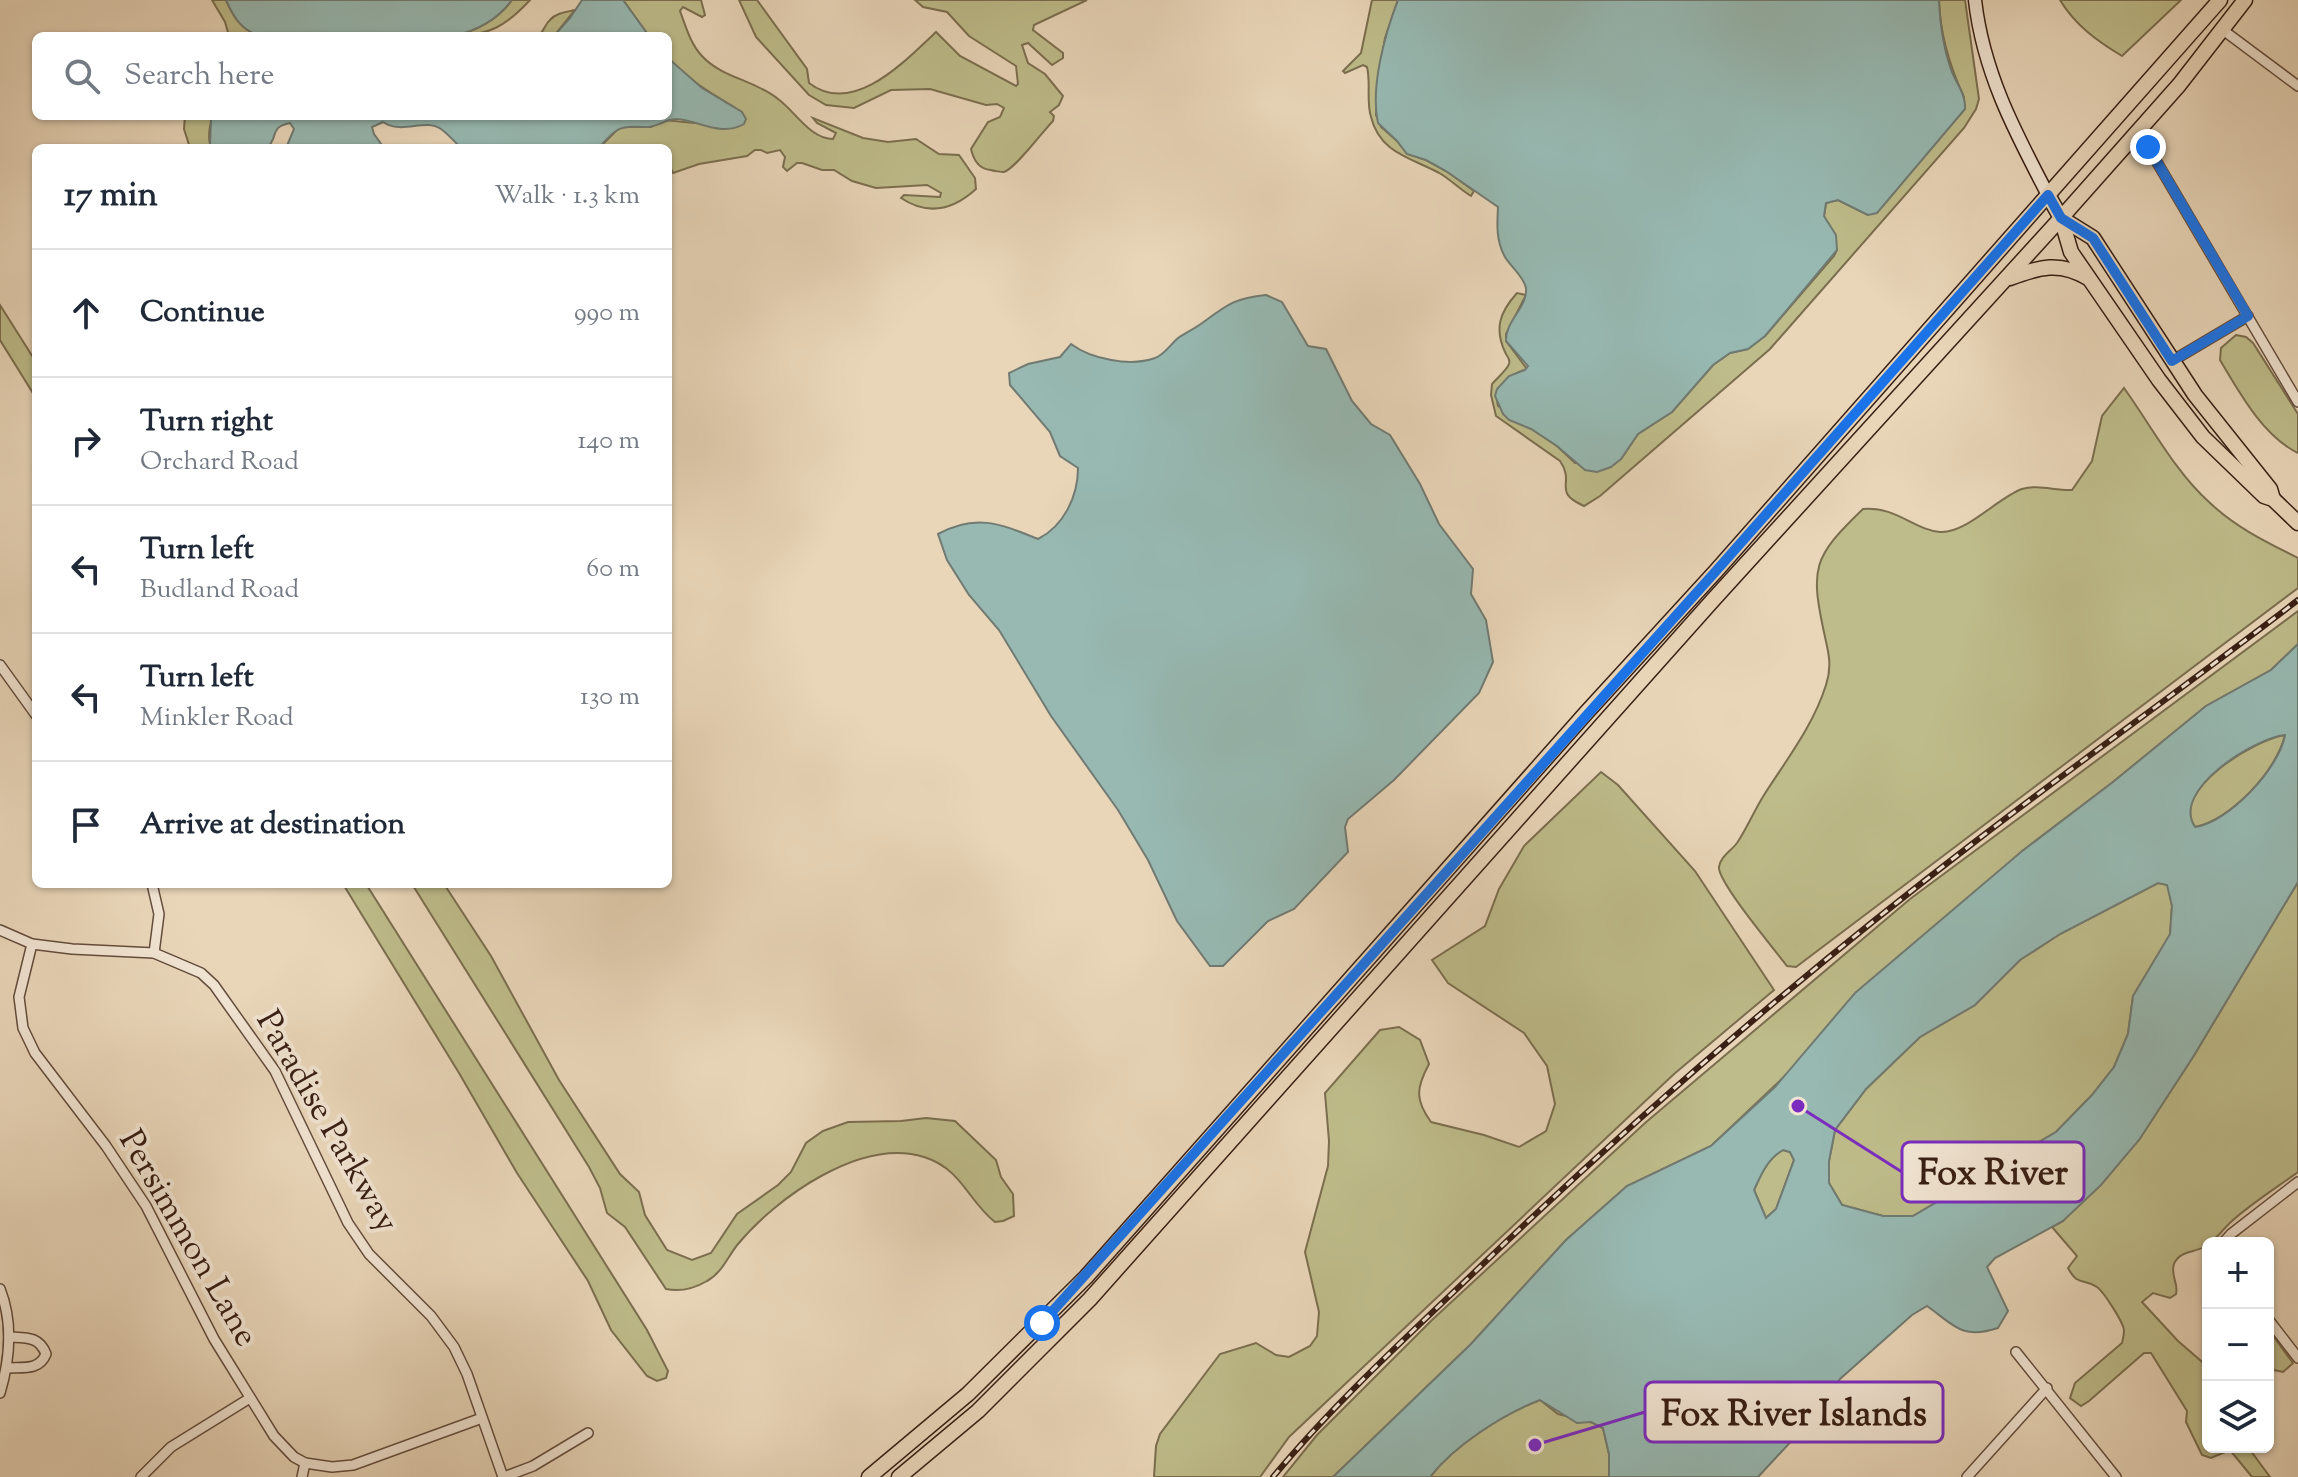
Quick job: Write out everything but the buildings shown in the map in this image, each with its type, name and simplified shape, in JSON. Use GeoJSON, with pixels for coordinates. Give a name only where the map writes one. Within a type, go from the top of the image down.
{"type":"FeatureCollection","features":[{"type":"Feature","properties":{"kind":"main road"},"geometry":{"type":"LineString","coordinates":[[869,1477],[968,1394],[1086,1277],[2220,0]]}},
{"type":"Feature","properties":{"kind":"main road"},"geometry":{"type":"LineString","coordinates":[[899,1477],[978,1411],[1081,1309],[1713,600],[2061,218],[2179,85],[2245,0]]}},
{"type":"Feature","properties":{"kind":"main road"},"geometry":{"type":"LineString","coordinates":[[2048,195],[2061,218],[2071,252],[2191,423],[2264,496],[2273,499],[2298,523]]}},
{"type":"Feature","properties":{"kind":"main road"},"geometry":{"type":"LineString","coordinates":[[2061,218],[2093,238],[2172,361],[2216,424],[2270,489],[2273,499]]}},
{"type":"Feature","properties":{"kind":"main road"},"geometry":{"type":"LineString","coordinates":[[2005,280],[2038,267],[2056,266],[2089,278]]}},
{"type":"Feature","properties":{"kind":"street"},"geometry":{"type":"LineString","coordinates":[[1975,0],[1992,80],[2011,127],[2048,195]]}},
{"type":"Feature","properties":{"kind":"street"},"geometry":{"type":"LineString","coordinates":[[2223,30],[2298,86]]}},
{"type":"Feature","properties":{"kind":"street"},"geometry":{"type":"LineString","coordinates":[[2148,147],[2298,402]]}},
{"type":"Feature","properties":{"kind":"street"},"geometry":{"type":"LineString","coordinates":[[2172,361],[2248,316]]}},
{"type":"Feature","properties":{"kind":"street"},"geometry":{"type":"LineString","coordinates":[[0,665],[32,709]]}},
{"type":"Feature","properties":{"kind":"street"},"geometry":{"type":"LineString","coordinates":[[153,888],[159,914],[154,953]]}},
{"type":"Feature","properties":{"kind":"street","name":"Paradise Parkway"},"geometry":{"type":"LineString","coordinates":[[0,930],[32,944],[154,953],[191,968],[214,985],[272,1066],[348,1223],[369,1254],[444,1331],[463,1364],[503,1477]]}},
{"type":"Feature","properties":{"kind":"street","name":"Persimmon Lane"},"geometry":{"type":"LineString","coordinates":[[32,944],[19,997],[23,1028],[35,1053],[106,1146],[145,1204],[214,1339],[274,1436],[294,1457],[305,1463]]}},
{"type":"Feature","properties":{"kind":"street"},"geometry":{"type":"LineString","coordinates":[[2228,1237],[2298,1182]]}},
{"type":"Feature","properties":{"kind":"street"},"geometry":{"type":"LineString","coordinates":[[0,1289],[9,1337],[7,1368],[0,1393]]}},
{"type":"Feature","properties":{"kind":"street"},"geometry":{"type":"LineString","coordinates":[[2274,1327],[2298,1358]]}},
{"type":"Feature","properties":{"kind":"street"},"geometry":{"type":"LineString","coordinates":[[7,1368],[36,1367],[46,1354],[42,1345],[34,1339],[9,1337]]}},
{"type":"Feature","properties":{"kind":"street"},"geometry":{"type":"LineString","coordinates":[[2016,1352],[2116,1477]]}},
{"type":"Feature","properties":{"kind":"street"},"geometry":{"type":"LineString","coordinates":[[1967,1477],[2047,1388]]}},
{"type":"Feature","properties":{"kind":"street"},"geometry":{"type":"LineString","coordinates":[[141,1477],[171,1447],[250,1398]]}},
{"type":"Feature","properties":{"kind":"street"},"geometry":{"type":"LineString","coordinates":[[302,1477],[305,1463],[331,1472],[482,1418]]}},
{"type":"Feature","properties":{"kind":"street"},"geometry":{"type":"LineString","coordinates":[[503,1477],[533,1466],[588,1433]]}},
{"type":"Feature","properties":{"kind":"shaded area"},"geometry":{"type":"Polygon","coordinates":[[[212,0],[226,0],[239,22],[251,32],[228,32],[212,0]]]}},
{"type":"Feature","properties":{"kind":"shaded area"},"geometry":{"type":"Polygon","coordinates":[[[512,0],[530,0],[496,28],[467,32],[486,23],[512,0]]]}},
{"type":"Feature","properties":{"kind":"shaded area"},"geometry":{"type":"Polygon","coordinates":[[[623,0],[701,0],[705,15],[702,17],[683,7],[680,11],[694,46],[710,63],[769,93],[810,130],[825,138],[833,139],[836,133],[813,118],[863,138],[888,142],[916,139],[939,154],[959,155],[975,178],[976,189],[949,206],[931,209],[901,198],[904,195],[940,197],[941,193],[927,185],[876,188],[852,181],[834,170],[822,170],[802,163],[787,171],[783,167],[785,157],[780,150],[767,153],[755,150],[747,156],[699,164],[673,173],[672,144],[603,144],[620,127],[651,127],[664,120],[694,123],[734,107],[699,85],[672,63],[672,32],[646,32],[623,0]]]}},
{"type":"Feature","properties":{"kind":"shaded area"},"geometry":{"type":"Polygon","coordinates":[[[739,0],[757,0],[807,69],[809,83],[826,92],[843,93],[860,89],[894,70],[936,32],[960,56],[1016,86],[1018,84],[1016,66],[969,36],[947,12],[923,7],[915,0],[1087,0],[1034,25],[1033,30],[1063,53],[1063,58],[1052,65],[1028,43],[1022,45],[1028,63],[1045,74],[1063,96],[1059,105],[1050,112],[1054,116],[1053,121],[1022,157],[1004,172],[980,166],[971,149],[988,122],[1000,117],[1004,108],[930,89],[891,90],[854,108],[826,105],[809,95],[756,37],[739,0]]]}},
{"type":"Feature","properties":{"kind":"shaded area"},"geometry":{"type":"Polygon","coordinates":[[[1372,0],[1398,0],[1385,38],[1377,90],[1376,115],[1381,127],[1407,154],[1446,171],[1474,191],[1471,196],[1441,174],[1390,147],[1375,129],[1371,117],[1367,67],[1363,65],[1345,73],[1343,71],[1361,53],[1372,0]]]}},
{"type":"Feature","properties":{"kind":"shaded area"},"geometry":{"type":"Polygon","coordinates":[[[1939,0],[1965,0],[1979,99],[1964,128],[1770,349],[1600,496],[1584,506],[1574,501],[1566,491],[1566,476],[1560,461],[1496,416],[1492,384],[1509,362],[1499,328],[1511,300],[1517,293],[1526,295],[1506,334],[1506,341],[1527,369],[1515,374],[1501,387],[1498,406],[1557,446],[1575,463],[1621,459],[1638,434],[1672,412],[1713,365],[1730,353],[1748,349],[1765,336],[1834,256],[1837,250],[1824,216],[1826,203],[1838,200],[1868,215],[1964,97],[1946,50],[1939,0]]]}},
{"type":"Feature","properties":{"kind":"shaded area"},"geometry":{"type":"Polygon","coordinates":[[[2060,0],[2181,0],[2122,56],[2087,32],[2060,0]]]}},
{"type":"Feature","properties":{"kind":"shaded area"},"geometry":{"type":"Polygon","coordinates":[[[575,10],[557,32],[542,32],[552,18],[575,10]]]}},
{"type":"Feature","properties":{"kind":"shaded area"},"geometry":{"type":"Polygon","coordinates":[[[185,120],[212,120],[209,132],[211,144],[189,144],[185,120]]]}},
{"type":"Feature","properties":{"kind":"shaded area"},"geometry":{"type":"Polygon","coordinates":[[[0,305],[32,356],[32,392],[0,340],[0,305]]]}},
{"type":"Feature","properties":{"kind":"shaded area"},"geometry":{"type":"Polygon","coordinates":[[[2236,335],[2246,337],[2253,343],[2298,414],[2298,453],[2263,425],[2220,360],[2221,348],[2236,335]]]}},
{"type":"Feature","properties":{"kind":"shaded area"},"geometry":{"type":"Polygon","coordinates":[[[2124,388],[2174,463],[2197,490],[2240,526],[2298,558],[2298,588],[1796,967],[1787,966],[1736,900],[1719,867],[1741,837],[1821,700],[1829,661],[1817,579],[1825,553],[1833,540],[1863,509],[1885,511],[1940,532],[1971,522],[2022,489],[2072,490],[2092,461],[2102,416],[2124,388]]]}},
{"type":"Feature","properties":{"kind":"shaded area"},"geometry":{"type":"Polygon","coordinates":[[[2298,611],[2298,644],[2271,670],[2206,706],[2021,852],[1711,1146],[1627,1186],[1566,1240],[1471,1344],[1333,1477],[1283,1477],[1317,1435],[1432,1320],[1645,1123],[1910,899],[2298,611]]]}},
{"type":"Feature","properties":{"kind":"shaded area"},"geometry":{"type":"Polygon","coordinates":[[[2285,735],[2273,763],[2250,792],[2223,815],[2195,827],[2190,813],[2194,798],[2204,783],[2237,756],[2285,735]]]}},
{"type":"Feature","properties":{"kind":"shaded area"},"geometry":{"type":"Polygon","coordinates":[[[1601,772],[1618,785],[1695,871],[1774,990],[1674,1074],[1289,1437],[1260,1477],[1154,1477],[1160,1434],[1220,1354],[1256,1343],[1276,1355],[1289,1357],[1310,1346],[1317,1336],[1319,1312],[1305,1252],[1328,1166],[1325,1093],[1380,1030],[1399,1027],[1420,1040],[1429,1064],[1419,1094],[1431,1122],[1519,1147],[1546,1131],[1555,1104],[1547,1066],[1524,1033],[1448,983],[1432,960],[1485,926],[1499,889],[1524,846],[1601,772]]]}},
{"type":"Feature","properties":{"kind":"shaded area"},"geometry":{"type":"Polygon","coordinates":[[[2298,882],[2298,1172],[2240,1214],[2216,1237],[2202,1237],[2202,1248],[2177,1259],[2173,1268],[2176,1294],[2170,1298],[2153,1293],[2142,1302],[2202,1362],[2202,1453],[2223,1453],[2211,1458],[2202,1455],[2186,1422],[2187,1411],[2151,1353],[2144,1353],[2081,1406],[2070,1398],[2075,1383],[2122,1343],[2124,1330],[2100,1290],[2072,1274],[2068,1268],[2077,1256],[2052,1227],[2063,1221],[2139,1140],[2193,1057],[2298,882]]]}},
{"type":"Feature","properties":{"kind":"shaded area"},"geometry":{"type":"Polygon","coordinates":[[[2158,883],[2168,885],[2172,906],[2170,935],[2133,996],[2128,1034],[2114,1067],[2056,1132],[1913,1216],[1883,1216],[1842,1205],[1829,1183],[1829,1161],[1835,1130],[1866,1089],[1920,1037],[1975,1005],[2020,960],[2060,934],[2158,883]]]}},
{"type":"Feature","properties":{"kind":"shaded area"},"geometry":{"type":"Polygon","coordinates":[[[345,888],[369,888],[647,1330],[668,1371],[666,1378],[657,1381],[647,1376],[611,1330],[588,1281],[517,1173],[345,888]]]}},
{"type":"Feature","properties":{"kind":"shaded area"},"geometry":{"type":"Polygon","coordinates":[[[415,888],[447,888],[491,956],[559,1080],[620,1174],[639,1192],[645,1215],[667,1250],[692,1260],[711,1253],[737,1214],[791,1172],[806,1143],[823,1131],[848,1122],[926,1118],[955,1121],[996,1160],[1001,1177],[1013,1194],[1014,1216],[995,1222],[956,1177],[937,1162],[899,1153],[874,1156],[822,1176],[774,1208],[738,1244],[712,1278],[687,1289],[666,1289],[625,1227],[607,1213],[600,1188],[415,888]]]}},
{"type":"Feature","properties":{"kind":"shaded area"},"geometry":{"type":"Polygon","coordinates":[[[1783,1150],[1790,1152],[1794,1160],[1776,1209],[1766,1218],[1754,1190],[1769,1163],[1783,1150]]]}},
{"type":"Feature","properties":{"kind":"shaded area"},"geometry":{"type":"Polygon","coordinates":[[[2274,1337],[2293,1363],[2283,1372],[2274,1370],[2274,1337]]]}},
{"type":"Feature","properties":{"kind":"shaded area"},"geometry":{"type":"Polygon","coordinates":[[[1540,1400],[1558,1414],[1603,1428],[1609,1454],[1609,1477],[1430,1477],[1452,1453],[1480,1432],[1540,1400]]]}},
{"type":"Feature","properties":{"kind":"shaded area"},"geometry":{"type":"Polygon","coordinates":[[[2232,1453],[2252,1453],[2270,1477],[2252,1477],[2232,1453]]]}},
{"type":"Feature","properties":{"kind":"water"},"geometry":{"type":"Polygon","coordinates":[[[226,0],[512,0],[486,23],[467,32],[251,32],[232,12],[226,0]]]}},
{"type":"Feature","properties":{"kind":"water"},"geometry":{"type":"Polygon","coordinates":[[[582,0],[623,0],[646,32],[558,32],[582,0]]]}},
{"type":"Feature","properties":{"kind":"water"},"geometry":{"type":"Polygon","coordinates":[[[1398,0],[1939,0],[1946,54],[1963,94],[1965,109],[1877,213],[1868,215],[1838,200],[1826,203],[1824,216],[1836,235],[1837,250],[1765,336],[1748,349],[1730,353],[1713,365],[1672,412],[1638,434],[1621,459],[1611,467],[1597,472],[1585,470],[1557,446],[1531,429],[1509,420],[1495,396],[1509,376],[1528,366],[1506,341],[1509,327],[1524,301],[1526,288],[1502,251],[1498,207],[1446,171],[1407,154],[1378,123],[1377,77],[1398,0]]]}},
{"type":"Feature","properties":{"kind":"water"},"geometry":{"type":"Polygon","coordinates":[[[672,62],[702,88],[742,112],[746,119],[744,124],[735,128],[719,129],[673,119],[672,62]]]}},
{"type":"Feature","properties":{"kind":"water"},"geometry":{"type":"Polygon","coordinates":[[[211,120],[670,120],[651,127],[620,129],[602,144],[457,144],[434,126],[398,127],[383,122],[372,127],[381,144],[288,144],[294,129],[290,123],[279,127],[270,144],[210,144],[211,120]]]}},
{"type":"Feature","properties":{"kind":"water"},"geometry":{"type":"Polygon","coordinates":[[[1266,295],[1282,302],[1308,346],[1326,349],[1352,401],[1371,424],[1390,435],[1420,484],[1439,524],[1473,569],[1471,594],[1486,620],[1493,662],[1479,693],[1394,780],[1348,819],[1345,827],[1348,852],[1294,909],[1268,921],[1223,966],[1210,966],[1177,921],[1148,860],[1118,810],[1051,716],[999,630],[969,595],[947,560],[938,534],[977,522],[1000,525],[1038,539],[1055,526],[1068,509],[1078,468],[1060,456],[1050,432],[1010,385],[1009,373],[1028,364],[1060,357],[1071,344],[1089,354],[1111,360],[1134,362],[1155,358],[1178,338],[1226,306],[1266,295]]]}},
{"type":"Feature","properties":{"kind":"water"},"geometry":{"type":"Polygon","coordinates":[[[2298,644],[2298,882],[2193,1057],[2139,1140],[2101,1185],[2063,1221],[1995,1258],[1987,1267],[2008,1311],[1998,1328],[1975,1332],[1959,1329],[1927,1306],[1912,1315],[1840,1379],[1823,1407],[1758,1477],[1609,1477],[1609,1454],[1603,1428],[1591,1422],[1577,1423],[1540,1400],[1480,1432],[1430,1477],[1333,1477],[1471,1344],[1566,1240],[1627,1186],[1711,1146],[1775,1087],[1855,993],[2021,852],[2206,706],[2271,670],[2298,644]],[[2285,735],[2255,745],[2219,768],[2205,782],[2194,797],[2190,813],[2195,827],[2223,815],[2250,792],[2273,763],[2285,735]],[[2158,883],[2060,934],[2020,960],[1975,1005],[1920,1037],[1866,1089],[1835,1130],[1829,1161],[1829,1183],[1842,1205],[1883,1216],[1913,1216],[2056,1132],[2092,1095],[2114,1067],[2128,1034],[2133,996],[2170,934],[2172,906],[2167,885],[2158,883]],[[1783,1150],[1773,1158],[1754,1190],[1766,1218],[1776,1209],[1794,1160],[1790,1152],[1783,1150]]]}},
{"type":"Feature","properties":{"kind":"railway"},"geometry":{"type":"LineString","coordinates":[[1273,1477],[1402,1341],[1601,1154],[1722,1047],[1845,944],[1972,844],[2298,600]]}},
{"type":"Feature","properties":{"kind":"place","name":"Fox River"},"geometry":{"type":"Point","coordinates":[1798,1106]}},
{"type":"Feature","properties":{"kind":"place","name":"Fox River Islands"},"geometry":{"type":"Point","coordinates":[1535,1445]}},
{"type":"Feature","properties":{"kind":"route"},"geometry":{"type":"LineString","coordinates":[[1042,1323],[1396,930],[2048,195],[2061,218],[2093,238],[2172,361],[2248,316],[2148,147]]}}]}
